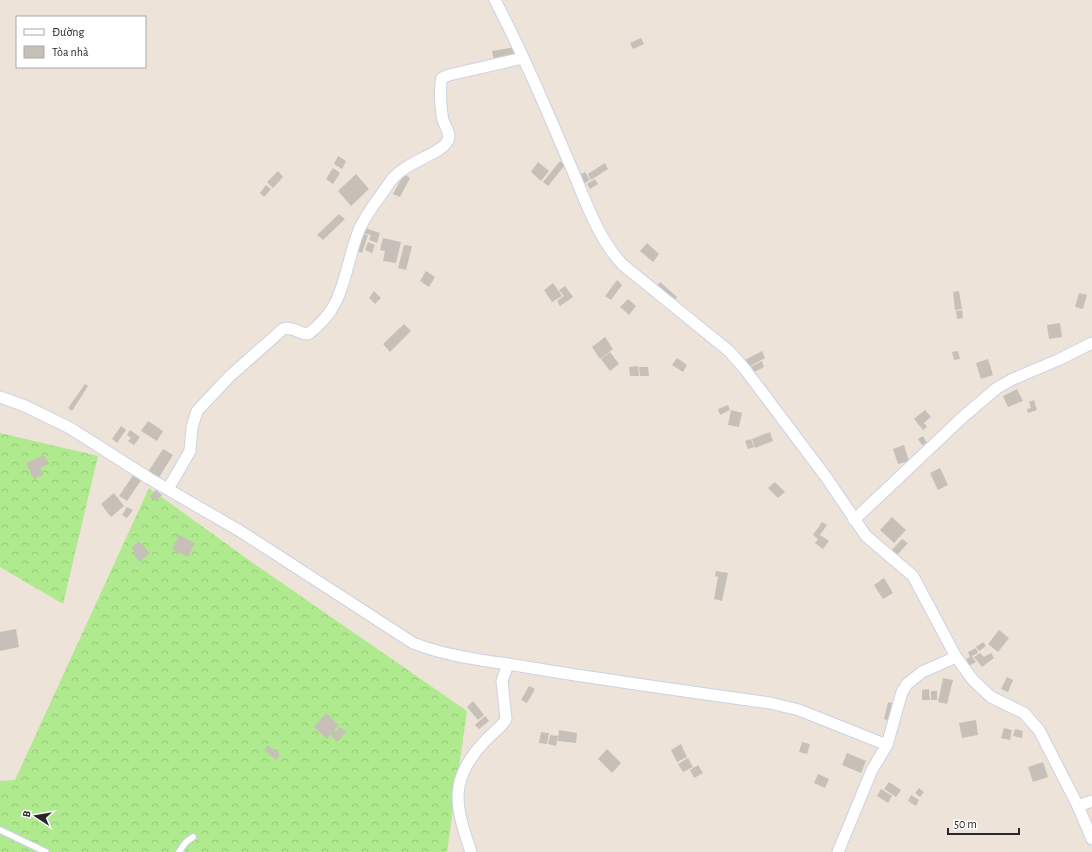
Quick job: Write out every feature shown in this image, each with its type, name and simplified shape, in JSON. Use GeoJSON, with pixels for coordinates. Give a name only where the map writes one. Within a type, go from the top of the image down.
{"type":"FeatureCollection","features":[{"type":"Feature","properties":{"kind":"street"},"geometry":{"type":"LineString","coordinates":[[494,0],[523,58],[586,202],[611,252],[641,281],[735,357],[826,477],[854,520],[873,543],[913,576],[956,657],[985,692],[1024,714],[1040,730],[1078,806],[1092,839]]}},
{"type":"Feature","properties":{"kind":"street"},"geometry":{"type":"LineString","coordinates":[[168,489],[190,451],[192,427],[197,411],[230,376],[283,329],[288,328],[308,334],[329,314],[339,297],[362,224],[392,178],[404,167],[436,151],[448,142],[449,134],[443,115],[442,78],[449,75],[523,58]]}},
{"type":"Feature","properties":{"kind":"street"},"geometry":{"type":"LineString","coordinates":[[854,520],[964,416],[997,388],[1008,381],[1058,360],[1092,343]]}},
{"type":"Feature","properties":{"kind":"street"},"geometry":{"type":"LineString","coordinates":[[0,397],[52,418],[144,476],[240,531],[413,643],[436,651],[508,664],[770,703],[800,710],[887,744]]}},
{"type":"Feature","properties":{"kind":"street"},"geometry":{"type":"LineString","coordinates":[[838,852],[872,770],[887,744],[902,692],[906,684],[922,672],[956,657]]}},
{"type":"Feature","properties":{"kind":"street"},"geometry":{"type":"LineString","coordinates":[[472,852],[463,829],[457,791],[467,764],[485,740],[500,727],[506,719],[502,681],[508,664]]}},
{"type":"Feature","properties":{"kind":"street"},"geometry":{"type":"LineString","coordinates":[[1078,806],[1092,801]]}},
{"type":"Feature","properties":{"kind":"lane"},"geometry":{"type":"LineString","coordinates":[[0,830],[46,852]]}},
{"type":"Feature","properties":{"kind":"lane"},"geometry":{"type":"LineString","coordinates":[[179,852],[186,842],[193,837]]}},
{"type":"Feature","properties":{"kind":"green space"},"geometry":{"type":"Polygon","coordinates":[[[0,433],[98,456],[63,604],[0,567],[0,433]]]}},
{"type":"Feature","properties":{"kind":"green space"},"geometry":{"type":"Polygon","coordinates":[[[149,488],[253,563],[467,711],[447,852],[0,852],[0,781],[15,780],[149,488]]]}},
{"type":"Feature","properties":{"kind":"building"},"geometry":{"type":"Polygon","coordinates":[[[641,38],[644,44],[633,49],[630,43],[641,38]]]}},
{"type":"Feature","properties":{"kind":"building"},"geometry":{"type":"Polygon","coordinates":[[[516,47],[518,57],[494,61],[492,51],[516,47]]]}},
{"type":"Feature","properties":{"kind":"building"},"geometry":{"type":"Polygon","coordinates":[[[338,156],[346,161],[342,169],[334,164],[338,156]]]}},
{"type":"Feature","properties":{"kind":"building"},"geometry":{"type":"Polygon","coordinates":[[[560,161],[565,165],[548,186],[543,182],[560,161]]]}},
{"type":"Feature","properties":{"kind":"building"},"geometry":{"type":"Polygon","coordinates":[[[538,162],[549,171],[541,181],[531,172],[538,162]]]}},
{"type":"Feature","properties":{"kind":"building"},"geometry":{"type":"Polygon","coordinates":[[[605,163],[608,169],[591,180],[588,174],[605,163]]]}},
{"type":"Feature","properties":{"kind":"building"},"geometry":{"type":"Polygon","coordinates":[[[333,168],[340,173],[333,184],[326,179],[333,168]]]}},
{"type":"Feature","properties":{"kind":"building"},"geometry":{"type":"Polygon","coordinates":[[[278,171],[283,177],[273,188],[267,182],[278,171]]]}},
{"type":"Feature","properties":{"kind":"building"},"geometry":{"type":"Polygon","coordinates":[[[585,172],[590,180],[583,184],[578,176],[585,172]]]}},
{"type":"Feature","properties":{"kind":"building"},"geometry":{"type":"Polygon","coordinates":[[[356,174],[369,189],[351,206],[338,191],[356,174]]]}},
{"type":"Feature","properties":{"kind":"building"},"geometry":{"type":"Polygon","coordinates":[[[404,174],[410,178],[400,197],[393,194],[404,174]]]}},
{"type":"Feature","properties":{"kind":"building"},"geometry":{"type":"Polygon","coordinates":[[[595,179],[598,184],[590,189],[587,184],[595,179]]]}},
{"type":"Feature","properties":{"kind":"building"},"geometry":{"type":"Polygon","coordinates":[[[266,185],[271,189],[264,197],[260,193],[266,185]]]}},
{"type":"Feature","properties":{"kind":"building"},"geometry":{"type":"Polygon","coordinates":[[[339,214],[345,219],[323,240],[317,235],[339,214]]]}},
{"type":"Feature","properties":{"kind":"building"},"geometry":{"type":"Polygon","coordinates":[[[365,228],[380,233],[377,243],[369,240],[371,235],[363,233],[365,228]]]}},
{"type":"Feature","properties":{"kind":"building"},"geometry":{"type":"Polygon","coordinates":[[[362,234],[368,235],[362,253],[357,251],[362,234]]]}},
{"type":"Feature","properties":{"kind":"building"},"geometry":{"type":"Polygon","coordinates":[[[383,238],[401,242],[396,263],[383,261],[385,251],[380,250],[383,238]]]}},
{"type":"Feature","properties":{"kind":"building"},"geometry":{"type":"Polygon","coordinates":[[[368,242],[375,245],[372,253],[365,250],[368,242]]]}},
{"type":"Feature","properties":{"kind":"building"},"geometry":{"type":"Polygon","coordinates":[[[647,243],[659,254],[653,262],[640,251],[647,243]]]}},
{"type":"Feature","properties":{"kind":"building"},"geometry":{"type":"Polygon","coordinates":[[[404,245],[412,246],[406,270],[398,268],[404,245]]]}},
{"type":"Feature","properties":{"kind":"building"},"geometry":{"type":"Polygon","coordinates":[[[426,271],[435,277],[429,287],[420,281],[426,271]]]}},
{"type":"Feature","properties":{"kind":"building"},"geometry":{"type":"Polygon","coordinates":[[[617,280],[622,285],[611,300],[605,296],[617,280]]]}},
{"type":"Feature","properties":{"kind":"building"},"geometry":{"type":"Polygon","coordinates":[[[660,282],[677,297],[671,304],[654,290],[660,282]]]}},
{"type":"Feature","properties":{"kind":"building"},"geometry":{"type":"Polygon","coordinates":[[[553,283],[562,296],[552,302],[544,290],[553,283]]]}},
{"type":"Feature","properties":{"kind":"building"},"geometry":{"type":"Polygon","coordinates":[[[565,286],[573,297],[560,306],[557,301],[564,296],[559,290],[565,286]]]}},
{"type":"Feature","properties":{"kind":"building"},"geometry":{"type":"Polygon","coordinates":[[[374,291],[381,298],[375,304],[369,298],[374,291]]]}},
{"type":"Feature","properties":{"kind":"building"},"geometry":{"type":"Polygon","coordinates":[[[959,291],[962,309],[955,310],[953,292],[959,291]]]}},
{"type":"Feature","properties":{"kind":"building"},"geometry":{"type":"Polygon","coordinates":[[[1079,293],[1087,295],[1083,309],[1075,307],[1079,293]]]}},
{"type":"Feature","properties":{"kind":"building"},"geometry":{"type":"Polygon","coordinates":[[[628,299],[636,306],[629,315],[620,307],[628,299]]]}},
{"type":"Feature","properties":{"kind":"building"},"geometry":{"type":"Polygon","coordinates":[[[962,310],[963,318],[957,319],[956,311],[962,310]]]}},
{"type":"Feature","properties":{"kind":"building"},"geometry":{"type":"Polygon","coordinates":[[[1060,323],[1062,337],[1049,339],[1047,325],[1060,323]]]}},
{"type":"Feature","properties":{"kind":"building"},"geometry":{"type":"Polygon","coordinates":[[[404,324],[411,331],[390,352],[383,344],[404,324]]]}},
{"type":"Feature","properties":{"kind":"building"},"geometry":{"type":"Polygon","coordinates":[[[605,337],[613,349],[600,359],[592,347],[605,337]]]}},
{"type":"Feature","properties":{"kind":"building"},"geometry":{"type":"Polygon","coordinates":[[[762,351],[765,358],[747,368],[743,361],[762,351]]]}},
{"type":"Feature","properties":{"kind":"building"},"geometry":{"type":"Polygon","coordinates":[[[958,351],[960,359],[954,360],[952,352],[958,351]]]}},
{"type":"Feature","properties":{"kind":"building"},"geometry":{"type":"Polygon","coordinates":[[[610,352],[619,364],[610,371],[601,359],[610,352]]]}},
{"type":"Feature","properties":{"kind":"building"},"geometry":{"type":"Polygon","coordinates":[[[677,358],[687,365],[683,372],[672,365],[677,358]]]}},
{"type":"Feature","properties":{"kind":"building"},"geometry":{"type":"Polygon","coordinates":[[[988,359],[993,375],[981,379],[976,363],[988,359]]]}},
{"type":"Feature","properties":{"kind":"building"},"geometry":{"type":"Polygon","coordinates":[[[762,361],[764,367],[750,374],[747,369],[762,361]]]}},
{"type":"Feature","properties":{"kind":"building"},"geometry":{"type":"Polygon","coordinates":[[[638,366],[639,376],[630,376],[629,367],[638,366]]]}},
{"type":"Feature","properties":{"kind":"building"},"geometry":{"type":"Polygon","coordinates":[[[639,367],[648,367],[649,376],[640,376],[639,367]]]}},
{"type":"Feature","properties":{"kind":"building"},"geometry":{"type":"Polygon","coordinates":[[[85,384],[88,386],[72,411],[68,408],[85,384]]]}},
{"type":"Feature","properties":{"kind":"building"},"geometry":{"type":"Polygon","coordinates":[[[1017,389],[1023,401],[1008,407],[1003,396],[1017,389]]]}},
{"type":"Feature","properties":{"kind":"building"},"geometry":{"type":"Polygon","coordinates":[[[1034,400],[1037,410],[1028,413],[1027,409],[1031,408],[1029,402],[1034,400]]]}},
{"type":"Feature","properties":{"kind":"building"},"geometry":{"type":"Polygon","coordinates":[[[728,405],[730,410],[720,415],[718,409],[728,405]]]}},
{"type":"Feature","properties":{"kind":"building"},"geometry":{"type":"Polygon","coordinates":[[[731,410],[742,413],[739,427],[728,425],[731,410]]]}},
{"type":"Feature","properties":{"kind":"building"},"geometry":{"type":"Polygon","coordinates":[[[925,410],[931,417],[924,423],[927,427],[923,430],[914,419],[925,410]]]}},
{"type":"Feature","properties":{"kind":"building"},"geometry":{"type":"Polygon","coordinates":[[[148,421],[163,431],[157,441],[141,431],[148,421]]]}},
{"type":"Feature","properties":{"kind":"building"},"geometry":{"type":"Polygon","coordinates":[[[121,426],[126,430],[117,443],[112,439],[121,426]]]}},
{"type":"Feature","properties":{"kind":"building"},"geometry":{"type":"Polygon","coordinates":[[[130,430],[140,437],[134,445],[128,441],[131,438],[127,435],[130,430]]]}},
{"type":"Feature","properties":{"kind":"building"},"geometry":{"type":"Polygon","coordinates":[[[770,432],[773,441],[755,448],[752,439],[770,432]]]}},
{"type":"Feature","properties":{"kind":"building"},"geometry":{"type":"Polygon","coordinates":[[[923,436],[927,443],[922,445],[918,439],[923,436]]]}},
{"type":"Feature","properties":{"kind":"building"},"geometry":{"type":"Polygon","coordinates":[[[751,439],[754,447],[748,449],[745,441],[751,439]]]}},
{"type":"Feature","properties":{"kind":"building"},"geometry":{"type":"Polygon","coordinates":[[[904,445],[909,461],[898,464],[893,449],[904,445]]]}},
{"type":"Feature","properties":{"kind":"building"},"geometry":{"type":"Polygon","coordinates":[[[163,449],[173,455],[158,479],[148,472],[163,449]]]}},
{"type":"Feature","properties":{"kind":"building"},"geometry":{"type":"Polygon","coordinates":[[[44,455],[49,464],[40,468],[43,475],[34,479],[26,463],[44,455]]]}},
{"type":"Feature","properties":{"kind":"building"},"geometry":{"type":"Polygon","coordinates":[[[940,468],[948,485],[938,490],[930,473],[940,468]]]}},
{"type":"Feature","properties":{"kind":"building"},"geometry":{"type":"Polygon","coordinates":[[[134,474],[142,479],[127,501],[119,496],[134,474]]]}},
{"type":"Feature","properties":{"kind":"building"},"geometry":{"type":"Polygon","coordinates":[[[775,482],[785,492],[778,498],[768,488],[775,482]]]}},
{"type":"Feature","properties":{"kind":"building"},"geometry":{"type":"Polygon","coordinates":[[[156,490],[162,495],[156,501],[150,496],[156,490]]]}},
{"type":"Feature","properties":{"kind":"building"},"geometry":{"type":"Polygon","coordinates":[[[114,493],[124,506],[111,517],[101,504],[114,493]]]}},
{"type":"Feature","properties":{"kind":"building"},"geometry":{"type":"Polygon","coordinates":[[[127,507],[133,510],[127,518],[122,515],[127,507]]]}},
{"type":"Feature","properties":{"kind":"building"},"geometry":{"type":"Polygon","coordinates":[[[892,517],[906,530],[894,543],[880,530],[892,517]]]}},
{"type":"Feature","properties":{"kind":"building"},"geometry":{"type":"Polygon","coordinates":[[[822,522],[827,525],[820,535],[829,541],[823,549],[815,543],[818,539],[813,535],[822,522]]]}},
{"type":"Feature","properties":{"kind":"building"},"geometry":{"type":"Polygon","coordinates":[[[179,535],[195,543],[188,557],[172,549],[179,535]]]}},
{"type":"Feature","properties":{"kind":"building"},"geometry":{"type":"Polygon","coordinates":[[[902,539],[908,543],[897,555],[892,550],[902,539]]]}},
{"type":"Feature","properties":{"kind":"building"},"geometry":{"type":"Polygon","coordinates":[[[139,541],[150,553],[140,562],[133,554],[135,552],[131,548],[139,541]]]}},
{"type":"Feature","properties":{"kind":"building"},"geometry":{"type":"Polygon","coordinates":[[[716,571],[728,573],[722,601],[714,599],[718,577],[715,576],[716,571]]]}},
{"type":"Feature","properties":{"kind":"building"},"geometry":{"type":"Polygon","coordinates":[[[884,578],[893,593],[883,599],[874,585],[884,578]]]}},
{"type":"Feature","properties":{"kind":"building"},"geometry":{"type":"Polygon","coordinates":[[[16,629],[19,647],[0,651],[0,632],[16,629]]]}},
{"type":"Feature","properties":{"kind":"building"},"geometry":{"type":"Polygon","coordinates":[[[999,630],[1009,638],[998,652],[988,644],[999,630]]]}},
{"type":"Feature","properties":{"kind":"building"},"geometry":{"type":"Polygon","coordinates":[[[983,642],[986,646],[979,651],[976,647],[983,642]]]}},
{"type":"Feature","properties":{"kind":"building"},"geometry":{"type":"Polygon","coordinates":[[[976,648],[978,653],[972,656],[976,662],[969,666],[966,659],[970,657],[968,652],[976,648]]]}},
{"type":"Feature","properties":{"kind":"building"},"geometry":{"type":"Polygon","coordinates":[[[980,653],[984,657],[991,653],[994,658],[982,667],[974,657],[980,653]]]}},
{"type":"Feature","properties":{"kind":"building"},"geometry":{"type":"Polygon","coordinates":[[[1007,677],[1013,680],[1008,692],[1001,689],[1007,677]]]}},
{"type":"Feature","properties":{"kind":"building"},"geometry":{"type":"Polygon","coordinates":[[[943,678],[953,680],[947,704],[938,702],[943,678]]]}},
{"type":"Feature","properties":{"kind":"building"},"geometry":{"type":"Polygon","coordinates":[[[529,686],[535,689],[527,703],[521,700],[529,686]]]}},
{"type":"Feature","properties":{"kind":"building"},"geometry":{"type":"Polygon","coordinates":[[[929,689],[930,700],[922,700],[922,690],[929,689]]]}},
{"type":"Feature","properties":{"kind":"building"},"geometry":{"type":"Polygon","coordinates":[[[931,691],[937,691],[937,700],[931,700],[931,691]]]}},
{"type":"Feature","properties":{"kind":"building"},"geometry":{"type":"Polygon","coordinates":[[[473,701],[484,715],[478,720],[467,707],[473,701]]]}},
{"type":"Feature","properties":{"kind":"building"},"geometry":{"type":"Polygon","coordinates":[[[888,702],[896,704],[891,721],[884,719],[888,702]]]}},
{"type":"Feature","properties":{"kind":"building"},"geometry":{"type":"Polygon","coordinates":[[[326,713],[339,725],[327,739],[314,727],[326,713]]]}},
{"type":"Feature","properties":{"kind":"building"},"geometry":{"type":"Polygon","coordinates":[[[485,716],[489,721],[479,729],[475,725],[485,716]]]}},
{"type":"Feature","properties":{"kind":"building"},"geometry":{"type":"Polygon","coordinates":[[[976,720],[978,735],[962,738],[959,723],[976,720]]]}},
{"type":"Feature","properties":{"kind":"building"},"geometry":{"type":"Polygon","coordinates":[[[340,727],[346,732],[337,742],[331,736],[340,727]]]}},
{"type":"Feature","properties":{"kind":"building"},"geometry":{"type":"Polygon","coordinates":[[[1004,728],[1012,730],[1010,740],[1001,738],[1004,728]]]}},
{"type":"Feature","properties":{"kind":"building"},"geometry":{"type":"Polygon","coordinates":[[[1015,729],[1023,731],[1022,738],[1013,736],[1015,729]]]}},
{"type":"Feature","properties":{"kind":"building"},"geometry":{"type":"Polygon","coordinates":[[[559,730],[577,733],[576,743],[558,741],[559,730]]]}},
{"type":"Feature","properties":{"kind":"building"},"geometry":{"type":"Polygon","coordinates":[[[541,732],[549,733],[547,744],[539,743],[541,732]]]}},
{"type":"Feature","properties":{"kind":"building"},"geometry":{"type":"Polygon","coordinates":[[[550,735],[558,736],[556,746],[548,744],[550,735]]]}},
{"type":"Feature","properties":{"kind":"building"},"geometry":{"type":"Polygon","coordinates":[[[802,742],[810,744],[807,754],[799,752],[802,742]]]}},
{"type":"Feature","properties":{"kind":"building"},"geometry":{"type":"Polygon","coordinates":[[[681,744],[687,757],[677,762],[671,750],[681,744]]]}},
{"type":"Feature","properties":{"kind":"building"},"geometry":{"type":"Polygon","coordinates":[[[268,745],[280,755],[276,760],[264,750],[268,745]]]}},
{"type":"Feature","properties":{"kind":"building"},"geometry":{"type":"Polygon","coordinates":[[[607,749],[621,763],[612,773],[598,759],[607,749]]]}},
{"type":"Feature","properties":{"kind":"building"},"geometry":{"type":"Polygon","coordinates":[[[847,753],[866,761],[861,773],[842,765],[847,753]]]}},
{"type":"Feature","properties":{"kind":"building"},"geometry":{"type":"Polygon","coordinates":[[[688,758],[693,767],[683,772],[678,764],[688,758]]]}},
{"type":"Feature","properties":{"kind":"building"},"geometry":{"type":"Polygon","coordinates":[[[1043,762],[1048,777],[1033,782],[1028,767],[1043,762]]]}},
{"type":"Feature","properties":{"kind":"building"},"geometry":{"type":"Polygon","coordinates":[[[698,765],[703,773],[694,778],[690,770],[698,765]]]}},
{"type":"Feature","properties":{"kind":"building"},"geometry":{"type":"Polygon","coordinates":[[[818,774],[829,779],[825,788],[814,783],[818,774]]]}},
{"type":"Feature","properties":{"kind":"building"},"geometry":{"type":"Polygon","coordinates":[[[889,782],[901,790],[896,797],[884,789],[889,782]]]}},
{"type":"Feature","properties":{"kind":"building"},"geometry":{"type":"Polygon","coordinates":[[[919,788],[924,792],[920,797],[915,793],[919,788]]]}},
{"type":"Feature","properties":{"kind":"building"},"geometry":{"type":"Polygon","coordinates":[[[881,789],[892,796],[888,803],[877,796],[881,789]]]}},
{"type":"Feature","properties":{"kind":"building"},"geometry":{"type":"Polygon","coordinates":[[[911,795],[919,800],[916,806],[908,801],[911,795]]]}}]}
